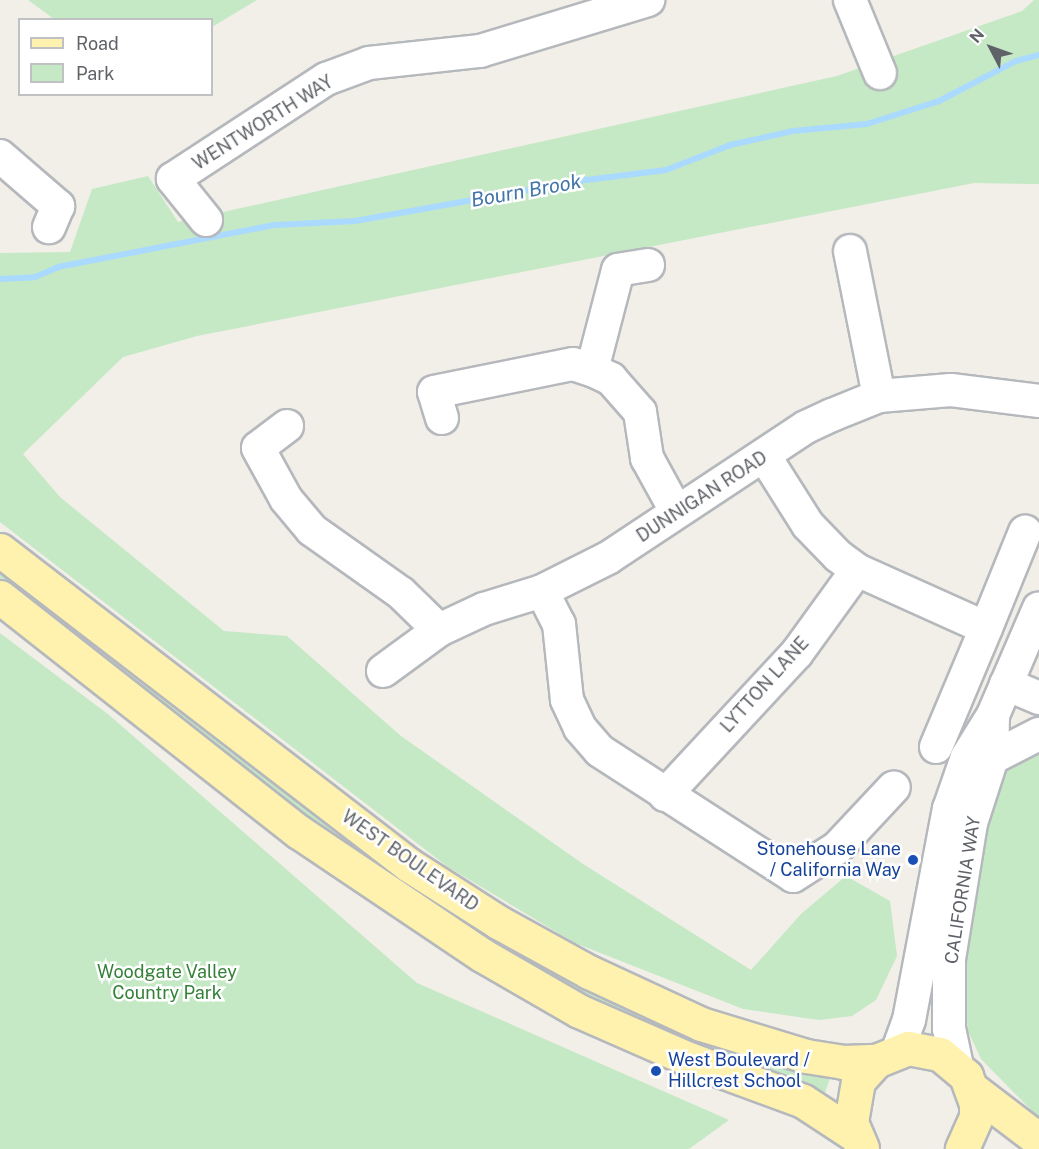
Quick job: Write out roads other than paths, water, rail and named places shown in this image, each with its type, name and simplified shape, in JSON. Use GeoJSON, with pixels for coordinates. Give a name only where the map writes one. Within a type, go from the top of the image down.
{"type":"FeatureCollection","features":[{"type":"Feature","properties":{"kind":"main road","name":"WEST BOULEVARD"},"geometry":{"type":"LineString","coordinates":[[0,550],[409,865],[498,922],[589,972],[701,1024],[806,1056],[843,1062],[930,1050],[1039,1140]]}},
{"type":"Feature","properties":{"kind":"main road","name":"WEST BOULEVARD"},"geometry":{"type":"LineString","coordinates":[[0,597],[299,832],[482,955],[579,1011],[689,1059],[803,1101],[859,1142]]}},
{"type":"Feature","properties":{"kind":"main road"},"geometry":{"type":"LineString","coordinates":[[859,1142],[851,1122],[853,1094],[862,1076],[887,1055]]}},
{"type":"Feature","properties":{"kind":"main road"},"geometry":{"type":"LineString","coordinates":[[963,1149],[976,1117],[965,1077]]}},
{"type":"Feature","properties":{"kind":"street","name":"WENTWORTH WAY"},"geometry":{"type":"LineString","coordinates":[[206,220],[174,179],[326,79],[369,63],[480,51],[648,0]]}},
{"type":"Feature","properties":{"kind":"street"},"geometry":{"type":"LineString","coordinates":[[850,0],[880,73]]}},
{"type":"Feature","properties":{"kind":"street"},"geometry":{"type":"LineString","coordinates":[[0,156],[58,206],[49,227]]}},
{"type":"Feature","properties":{"kind":"street"},"geometry":{"type":"LineString","coordinates":[[850,251],[879,396]]}},
{"type":"Feature","properties":{"kind":"street"},"geometry":{"type":"LineString","coordinates":[[592,370],[618,270],[648,265]]}},
{"type":"Feature","properties":{"kind":"street"},"geometry":{"type":"LineString","coordinates":[[442,418],[434,392],[573,364],[592,370],[611,379],[640,412],[647,458],[676,511]]}},
{"type":"Feature","properties":{"kind":"street","name":"DUNNIGAN ROAD"},"geometry":{"type":"LineString","coordinates":[[383,672],[439,630],[484,609],[542,591],[608,558],[676,511],[765,457],[806,427],[879,396],[951,390],[1039,401]]}},
{"type":"Feature","properties":{"kind":"street"},"geometry":{"type":"LineString","coordinates":[[287,426],[247,443],[286,499],[312,530],[401,593],[439,630]]}},
{"type":"Feature","properties":{"kind":"street"},"geometry":{"type":"LineString","coordinates":[[765,457],[808,525],[857,570],[986,628]]}},
{"type":"Feature","properties":{"kind":"street"},"geometry":{"type":"LineString","coordinates":[[936,747],[1025,532]]}},
{"type":"Feature","properties":{"kind":"street","name":"LYTTON LANE"},"geometry":{"type":"LineString","coordinates":[[665,795],[797,653],[857,570]]}},
{"type":"Feature","properties":{"kind":"street"},"geometry":{"type":"LineString","coordinates":[[542,591],[559,624],[567,700],[580,728],[600,751],[665,795],[728,831],[793,876],[837,848],[894,787]]}},
{"type":"Feature","properties":{"kind":"street","name":"CALIFORNIA WAY"},"geometry":{"type":"LineString","coordinates":[[887,1055],[909,1020],[949,809],[967,757],[993,715],[1039,608]]}},
{"type":"Feature","properties":{"kind":"street"},"geometry":{"type":"LineString","coordinates":[[1006,684],[1039,698]]}},
{"type":"Feature","properties":{"kind":"street","name":"CALIFORNIA WAY"},"geometry":{"type":"LineString","coordinates":[[965,1077],[949,1029],[949,959],[971,823],[992,758],[993,715]]}},
{"type":"Feature","properties":{"kind":"street"},"geometry":{"type":"LineString","coordinates":[[992,758],[1039,734]]}},
{"type":"Feature","properties":{"kind":"waterway","name":"Bourn Brook"},"geometry":{"type":"LineString","coordinates":[[0,279],[35,277],[58,267],[275,225],[355,221],[586,180],[666,170],[730,145],[793,131],[867,124],[939,101],[1016,61],[1039,55]]}},
{"type":"Feature","properties":{"kind":"place","name":"Stonehouse Lane / California Way"},"geometry":{"type":"Point","coordinates":[913,860]}},
{"type":"Feature","properties":{"kind":"place","name":"West Boulevard / Hillcrest School"},"geometry":{"type":"Point","coordinates":[656,1071]}},
{"type":"Feature","properties":{"kind":"park label","name":"Woodgate Valley Country Park"},"geometry":{"type":"Point","coordinates":[167,983]}}]}
